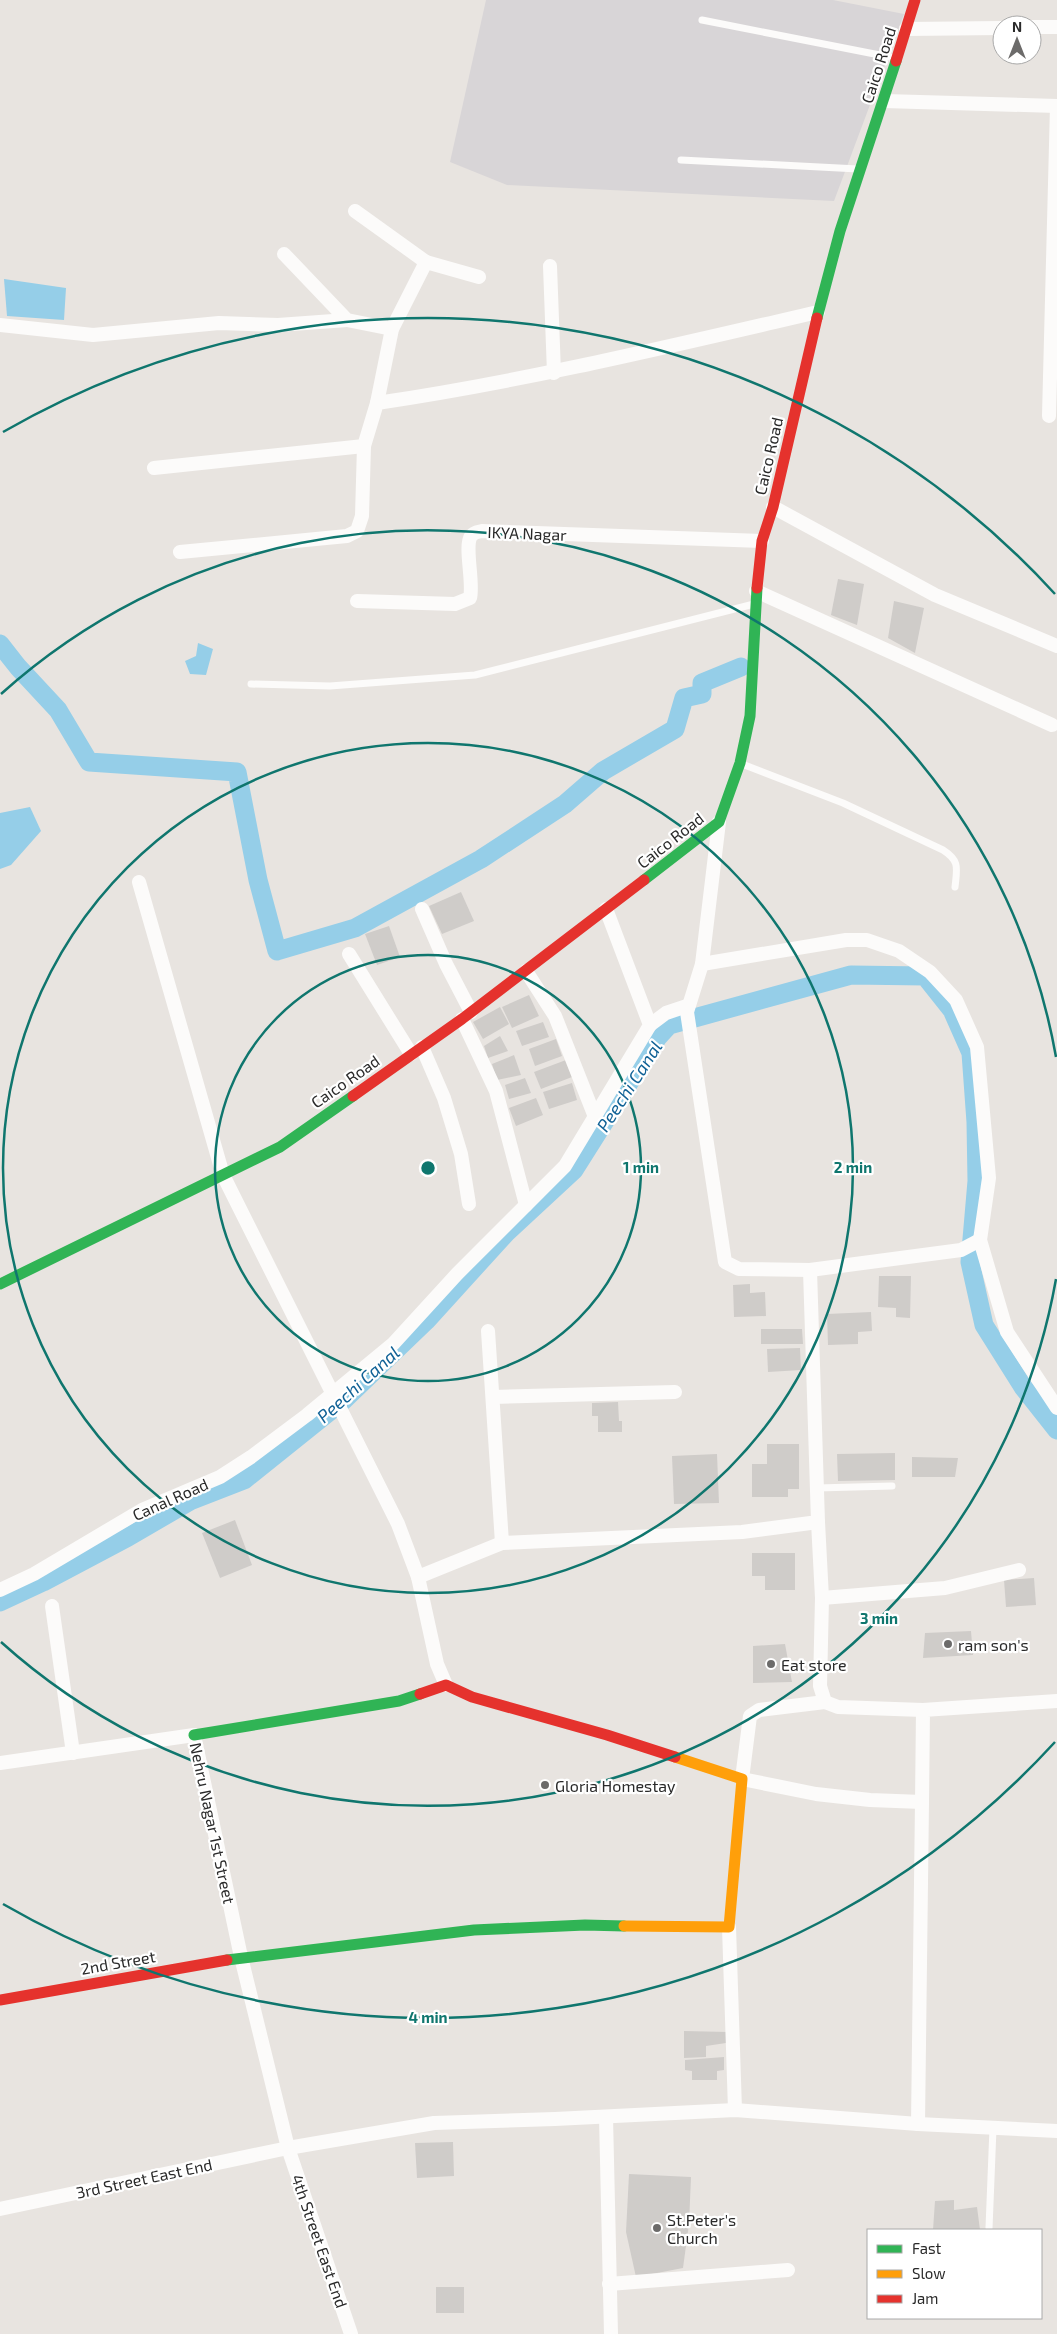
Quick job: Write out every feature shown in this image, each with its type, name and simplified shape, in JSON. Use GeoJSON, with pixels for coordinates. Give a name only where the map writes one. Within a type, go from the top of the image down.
{"type":"FeatureCollection","features":[{"type":"Feature","properties":{"kind":"street","name":"Caico Road"},"geometry":{"type":"LineString","coordinates":[[0,1284],[280,1147],[467,1015],[719,822],[740,763],[750,716],[756,597],[762,541],[773,507],[818,312],[840,231],[915,0]]}},
{"type":"Feature","properties":{"kind":"street"},"geometry":{"type":"LineString","coordinates":[[1042,27],[1057,27]]}},
{"type":"Feature","properties":{"kind":"street"},"geometry":{"type":"LineString","coordinates":[[906,28],[992,28]]}},
{"type":"Feature","properties":{"kind":"street"},"geometry":{"type":"LineString","coordinates":[[884,100],[1057,106],[1049,416]]}},
{"type":"Feature","properties":{"kind":"street"},"geometry":{"type":"LineString","coordinates":[[355,211],[426,262],[479,277]]}},
{"type":"Feature","properties":{"kind":"street"},"geometry":{"type":"LineString","coordinates":[[284,254],[347,320]]}},
{"type":"Feature","properties":{"kind":"street"},"geometry":{"type":"LineString","coordinates":[[180,552],[346,536],[357,530],[362,516],[364,446],[377,403],[392,329],[426,262]]}},
{"type":"Feature","properties":{"kind":"street"},"geometry":{"type":"LineString","coordinates":[[550,266],[554,373]]}},
{"type":"Feature","properties":{"kind":"street"},"geometry":{"type":"LineString","coordinates":[[377,403],[554,373],[818,312]]}},
{"type":"Feature","properties":{"kind":"street"},"geometry":{"type":"LineString","coordinates":[[0,325],[93,335],[219,323],[278,325],[347,320],[392,329]]}},
{"type":"Feature","properties":{"kind":"street"},"geometry":{"type":"LineString","coordinates":[[154,468],[364,446]]}},
{"type":"Feature","properties":{"kind":"street"},"geometry":{"type":"LineString","coordinates":[[773,507],[935,595],[1057,646]]}},
{"type":"Feature","properties":{"kind":"street","name":"IKYA Nagar"},"geometry":{"type":"LineString","coordinates":[[357,601],[455,604],[465,601],[470,598],[473,588],[470,537],[475,532],[482,530],[762,541]]}},
{"type":"Feature","properties":{"kind":"street"},"geometry":{"type":"LineString","coordinates":[[756,597],[1052,725]]}},
{"type":"Feature","properties":{"kind":"street"},"geometry":{"type":"LineString","coordinates":[[719,822],[702,964],[687,1009],[725,1262],[739,1270],[810,1270],[961,1250],[980,1240]]}},
{"type":"Feature","properties":{"kind":"street"},"geometry":{"type":"LineString","coordinates":[[139,882],[223,1175],[334,1397],[342,1417],[398,1524],[418,1577],[437,1664],[446,1685]]}},
{"type":"Feature","properties":{"kind":"street"},"geometry":{"type":"LineString","coordinates":[[422,908],[467,1015],[496,1091],[526,1205]]}},
{"type":"Feature","properties":{"kind":"street"},"geometry":{"type":"LineString","coordinates":[[606,909],[650,1026],[666,1014],[687,1009]]}},
{"type":"Feature","properties":{"kind":"street"},"geometry":{"type":"LineString","coordinates":[[702,964],[846,940],[867,940],[899,950],[930,972],[956,1000],[977,1047],[988,1178],[980,1240],[1007,1332],[1057,1408]]}},
{"type":"Feature","properties":{"kind":"street"},"geometry":{"type":"LineString","coordinates":[[349,954],[417,1050],[444,1098],[461,1154],[469,1204]]}},
{"type":"Feature","properties":{"kind":"street"},"geometry":{"type":"LineString","coordinates":[[526,970],[554,1016],[595,1117]]}},
{"type":"Feature","properties":{"kind":"street","name":"Canal Road"},"geometry":{"type":"LineString","coordinates":[[0,1590],[34,1574],[142,1510],[220,1477],[334,1397],[393,1344],[457,1274],[565,1166],[650,1026]]}},
{"type":"Feature","properties":{"kind":"street"},"geometry":{"type":"LineString","coordinates":[[810,1270],[822,1598],[820,1686],[825,1702]]}},
{"type":"Feature","properties":{"kind":"street"},"geometry":{"type":"LineString","coordinates":[[488,1331],[502,1542]]}},
{"type":"Feature","properties":{"kind":"street"},"geometry":{"type":"LineString","coordinates":[[493,1397],[675,1392]]}},
{"type":"Feature","properties":{"kind":"street"},"geometry":{"type":"LineString","coordinates":[[418,1577],[502,1542],[742,1532],[818,1522]]}},
{"type":"Feature","properties":{"kind":"street"},"geometry":{"type":"LineString","coordinates":[[822,1598],[945,1588],[1019,1570]]}},
{"type":"Feature","properties":{"kind":"street"},"geometry":{"type":"LineString","coordinates":[[52,1606],[73,1753]]}},
{"type":"Feature","properties":{"kind":"street"},"geometry":{"type":"LineString","coordinates":[[194,1735],[400,1701],[446,1685],[472,1696],[607,1735],[742,1779],[816,1794],[870,1800],[922,1802]]}},
{"type":"Feature","properties":{"kind":"street"},"geometry":{"type":"LineString","coordinates":[[735,2110],[729,1927],[742,1779],[750,1716],[759,1710],[825,1702],[838,1706],[923,1710],[1057,1701]]}},
{"type":"Feature","properties":{"kind":"street"},"geometry":{"type":"LineString","coordinates":[[918,2124],[923,1710]]}},
{"type":"Feature","properties":{"kind":"street","name":"Nehru Nagar 1st Street"},"geometry":{"type":"LineString","coordinates":[[0,1763],[194,1735],[241,1957],[288,2148]]}},
{"type":"Feature","properties":{"kind":"street","name":"2nd Street"},"geometry":{"type":"LineString","coordinates":[[0,2000],[241,1957],[474,1930],[585,1925],[729,1927]]}},
{"type":"Feature","properties":{"kind":"street","name":"3rd Street East End"},"geometry":{"type":"LineString","coordinates":[[0,2209],[288,2148],[434,2123],[735,2110],[918,2124],[1057,2131]]}},
{"type":"Feature","properties":{"kind":"street"},"geometry":{"type":"LineString","coordinates":[[606,2117],[611,2334]]}},
{"type":"Feature","properties":{"kind":"street","name":"4th Street East End"},"geometry":{"type":"LineString","coordinates":[[288,2148],[351,2334]]}},
{"type":"Feature","properties":{"kind":"street"},"geometry":{"type":"LineString","coordinates":[[610,2284],[788,2270]]}},
{"type":"Feature","properties":{"kind":"lane"},"geometry":{"type":"LineString","coordinates":[[702,20],[897,58]]}},
{"type":"Feature","properties":{"kind":"lane"},"geometry":{"type":"LineString","coordinates":[[681,160],[860,170]]}},
{"type":"Feature","properties":{"kind":"lane"},"geometry":{"type":"LineString","coordinates":[[251,684],[330,686],[474,674],[756,597]]}},
{"type":"Feature","properties":{"kind":"lane"},"geometry":{"type":"LineString","coordinates":[[740,763],[843,803],[942,850],[953,857],[957,869],[955,887]]}},
{"type":"Feature","properties":{"kind":"lane"},"geometry":{"type":"LineString","coordinates":[[817,1488],[892,1486]]}},
{"type":"Feature","properties":{"kind":"lane"},"geometry":{"type":"LineString","coordinates":[[989,2228],[994,2128]]}},
{"type":"Feature","properties":{"kind":"shaded area"},"geometry":{"type":"Polygon","coordinates":[[[486,0],[833,0],[904,14],[834,201],[507,185],[450,162],[486,0]]]}},
{"type":"Feature","properties":{"kind":"water"},"geometry":{"type":"Polygon","coordinates":[[[4,279],[66,288],[64,320],[7,316],[4,279]]]}},
{"type":"Feature","properties":{"kind":"water"},"geometry":{"type":"Polygon","coordinates":[[[198,643],[213,649],[206,675],[190,674],[185,661],[196,656],[198,643]]]}},
{"type":"Feature","properties":{"kind":"water"},"geometry":{"type":"Polygon","coordinates":[[[30,807],[41,831],[11,865],[0,869],[0,813],[30,807]]]}},
{"type":"Feature","properties":{"kind":"building"},"geometry":{"type":"Polygon","coordinates":[[[838,579],[864,584],[857,625],[831,615],[838,579]]]}},
{"type":"Feature","properties":{"kind":"building"},"geometry":{"type":"Polygon","coordinates":[[[894,601],[924,608],[915,653],[888,638],[894,601]]]}},
{"type":"Feature","properties":{"kind":"building"},"geometry":{"type":"Polygon","coordinates":[[[461,892],[474,921],[442,934],[429,906],[461,892]]]}},
{"type":"Feature","properties":{"kind":"building"},"geometry":{"type":"Polygon","coordinates":[[[389,926],[400,957],[377,965],[365,934],[389,926]]]}},
{"type":"Feature","properties":{"kind":"building"},"geometry":{"type":"Polygon","coordinates":[[[529,995],[539,1016],[512,1028],[502,1007],[529,995]]]}},
{"type":"Feature","properties":{"kind":"building"},"geometry":{"type":"Polygon","coordinates":[[[500,1007],[509,1024],[483,1039],[473,1022],[500,1007]]]}},
{"type":"Feature","properties":{"kind":"building"},"geometry":{"type":"Polygon","coordinates":[[[543,1022],[549,1037],[522,1046],[516,1031],[543,1022]]]}},
{"type":"Feature","properties":{"kind":"building"},"geometry":{"type":"Polygon","coordinates":[[[500,1036],[508,1051],[488,1058],[484,1046],[500,1036]]]}},
{"type":"Feature","properties":{"kind":"building"},"geometry":{"type":"Polygon","coordinates":[[[556,1039],[562,1056],[535,1066],[529,1049],[556,1039]]]}},
{"type":"Feature","properties":{"kind":"building"},"geometry":{"type":"Polygon","coordinates":[[[514,1055],[521,1075],[497,1080],[492,1064],[514,1055]]]}},
{"type":"Feature","properties":{"kind":"building"},"geometry":{"type":"Polygon","coordinates":[[[566,1060],[572,1077],[541,1089],[534,1072],[566,1060]]]}},
{"type":"Feature","properties":{"kind":"building"},"geometry":{"type":"Polygon","coordinates":[[[525,1078],[531,1093],[509,1099],[505,1085],[525,1078]]]}},
{"type":"Feature","properties":{"kind":"building"},"geometry":{"type":"Polygon","coordinates":[[[572,1083],[577,1100],[549,1109],[543,1092],[572,1083]]]}},
{"type":"Feature","properties":{"kind":"building"},"geometry":{"type":"Polygon","coordinates":[[[536,1098],[543,1115],[516,1126],[509,1108],[536,1098]]]}},
{"type":"Feature","properties":{"kind":"building"},"geometry":{"type":"Polygon","coordinates":[[[879,1276],[911,1276],[910,1318],[896,1317],[896,1308],[878,1307],[879,1276]]]}},
{"type":"Feature","properties":{"kind":"building"},"geometry":{"type":"Polygon","coordinates":[[[750,1284],[750,1293],[765,1292],[766,1316],[734,1317],[733,1285],[750,1284]]]}},
{"type":"Feature","properties":{"kind":"building"},"geometry":{"type":"Polygon","coordinates":[[[871,1312],[872,1331],[858,1332],[858,1344],[828,1345],[827,1314],[871,1312]]]}},
{"type":"Feature","properties":{"kind":"building"},"geometry":{"type":"Polygon","coordinates":[[[761,1329],[802,1329],[803,1344],[761,1344],[761,1329]]]}},
{"type":"Feature","properties":{"kind":"building"},"geometry":{"type":"Polygon","coordinates":[[[800,1348],[801,1370],[768,1372],[767,1349],[800,1348]]]}},
{"type":"Feature","properties":{"kind":"building"},"geometry":{"type":"Polygon","coordinates":[[[618,1402],[619,1421],[622,1421],[622,1432],[598,1432],[598,1416],[592,1416],[592,1403],[618,1402]]]}},
{"type":"Feature","properties":{"kind":"building"},"geometry":{"type":"Polygon","coordinates":[[[767,1444],[799,1444],[799,1489],[788,1489],[788,1497],[752,1497],[752,1464],[767,1464],[767,1444]]]}},
{"type":"Feature","properties":{"kind":"building"},"geometry":{"type":"Polygon","coordinates":[[[895,1453],[895,1480],[838,1481],[837,1454],[895,1453]]]}},
{"type":"Feature","properties":{"kind":"building"},"geometry":{"type":"Polygon","coordinates":[[[717,1454],[719,1503],[674,1504],[672,1456],[717,1454]]]}},
{"type":"Feature","properties":{"kind":"building"},"geometry":{"type":"Polygon","coordinates":[[[912,1457],[958,1458],[955,1477],[912,1477],[912,1457]]]}},
{"type":"Feature","properties":{"kind":"building"},"geometry":{"type":"Polygon","coordinates":[[[235,1520],[252,1565],[220,1578],[202,1533],[235,1520]]]}},
{"type":"Feature","properties":{"kind":"building"},"geometry":{"type":"Polygon","coordinates":[[[752,1553],[795,1553],[795,1590],[765,1590],[765,1576],[752,1576],[752,1553]]]}},
{"type":"Feature","properties":{"kind":"building"},"geometry":{"type":"Polygon","coordinates":[[[1034,1578],[1036,1605],[1006,1607],[1004,1580],[1034,1578]]]}},
{"type":"Feature","properties":{"kind":"building","name":"ram son's"},"geometry":{"type":"Polygon","coordinates":[[[971,1631],[973,1655],[923,1658],[925,1633],[971,1631]]]}},
{"type":"Feature","properties":{"kind":"building","name":"Eat store"},"geometry":{"type":"Polygon","coordinates":[[[785,1644],[792,1682],[753,1683],[753,1646],[785,1644]]]}},
{"type":"Feature","properties":{"kind":"building"},"geometry":{"type":"Polygon","coordinates":[[[684,2031],[728,2032],[726,2043],[706,2046],[706,2057],[684,2058],[684,2031]]]}},
{"type":"Feature","properties":{"kind":"building"},"geometry":{"type":"Polygon","coordinates":[[[724,2057],[724,2070],[717,2071],[717,2080],[692,2080],[692,2071],[685,2070],[685,2060],[724,2057]]]}},
{"type":"Feature","properties":{"kind":"building"},"geometry":{"type":"Polygon","coordinates":[[[453,2142],[454,2176],[417,2178],[415,2143],[453,2142]]]}},
{"type":"Feature","properties":{"kind":"building","name":"St.Peter's Church"},"geometry":{"type":"Polygon","coordinates":[[[629,2174],[691,2177],[689,2224],[683,2268],[636,2277],[626,2232],[629,2174]]]}},
{"type":"Feature","properties":{"kind":"building"},"geometry":{"type":"Polygon","coordinates":[[[954,2200],[954,2210],[977,2207],[980,2229],[933,2229],[935,2201],[954,2200]]]}},
{"type":"Feature","properties":{"kind":"building"},"geometry":{"type":"Polygon","coordinates":[[[436,2287],[464,2287],[464,2313],[436,2313],[436,2287]]]}},
{"type":"Feature","properties":{"kind":"waterway"},"geometry":{"type":"LineString","coordinates":[[0,644],[18,667],[58,710],[89,762],[237,772],[258,880],[277,951],[355,928],[481,859],[565,804],[603,771],[675,729],[684,698],[702,694],[702,683],[741,667]]}},
{"type":"Feature","properties":{"kind":"waterway","name":"Peechi Canal"},"geometry":{"type":"LineString","coordinates":[[0,1602],[43,1582],[128,1537],[190,1501],[244,1480],[345,1399],[426,1321],[506,1233],[574,1170],[658,1037],[669,1025],[851,975],[925,976],[952,1010],[971,1053],[976,1122],[977,1181],[970,1262],[984,1325],[1023,1387],[1057,1430]]}},
{"type":"Feature","properties":{"kind":"traffic: fast"},"geometry":{"type":"LineString","coordinates":[[817,318],[840,231],[896,61]]}},
{"type":"Feature","properties":{"kind":"traffic: fast"},"geometry":{"type":"LineString","coordinates":[[644,880],[719,822],[740,763],[750,716],[757,588]]}},
{"type":"Feature","properties":{"kind":"traffic: fast"},"geometry":{"type":"LineString","coordinates":[[0,1284],[280,1147],[353,1096]]}},
{"type":"Feature","properties":{"kind":"traffic: fast"},"geometry":{"type":"LineString","coordinates":[[194,1735],[399,1701],[420,1694]]}},
{"type":"Feature","properties":{"kind":"traffic: fast"},"geometry":{"type":"LineString","coordinates":[[227,1960],[474,1930],[585,1925],[624,1926]]}},
{"type":"Feature","properties":{"kind":"traffic: slow"},"geometry":{"type":"LineString","coordinates":[[624,1926],[729,1927],[742,1779],[675,1757]]}},
{"type":"Feature","properties":{"kind":"traffic: jam"},"geometry":{"type":"LineString","coordinates":[[896,61],[915,0]]}},
{"type":"Feature","properties":{"kind":"traffic: jam"},"geometry":{"type":"LineString","coordinates":[[757,588],[762,541],[773,507],[817,318]]}},
{"type":"Feature","properties":{"kind":"traffic: jam"},"geometry":{"type":"LineString","coordinates":[[353,1096],[462,1019],[644,880]]}},
{"type":"Feature","properties":{"kind":"traffic: jam"},"geometry":{"type":"LineString","coordinates":[[420,1694],[446,1685],[472,1697],[607,1735],[675,1757]]}},
{"type":"Feature","properties":{"kind":"traffic: jam"},"geometry":{"type":"LineString","coordinates":[[0,2000],[227,1960]]}},
{"type":"Feature","properties":{"kind":"place","name":"ram son's"},"geometry":{"type":"Point","coordinates":[948,1644]}},
{"type":"Feature","properties":{"kind":"place","name":"Eat store"},"geometry":{"type":"Point","coordinates":[771,1664]}},
{"type":"Feature","properties":{"kind":"place","name":"Gloria Homestay"},"geometry":{"type":"Point","coordinates":[545,1785]}},
{"type":"Feature","properties":{"kind":"place","name":"St.Peter's Church"},"geometry":{"type":"Point","coordinates":[657,2228]}}]}
